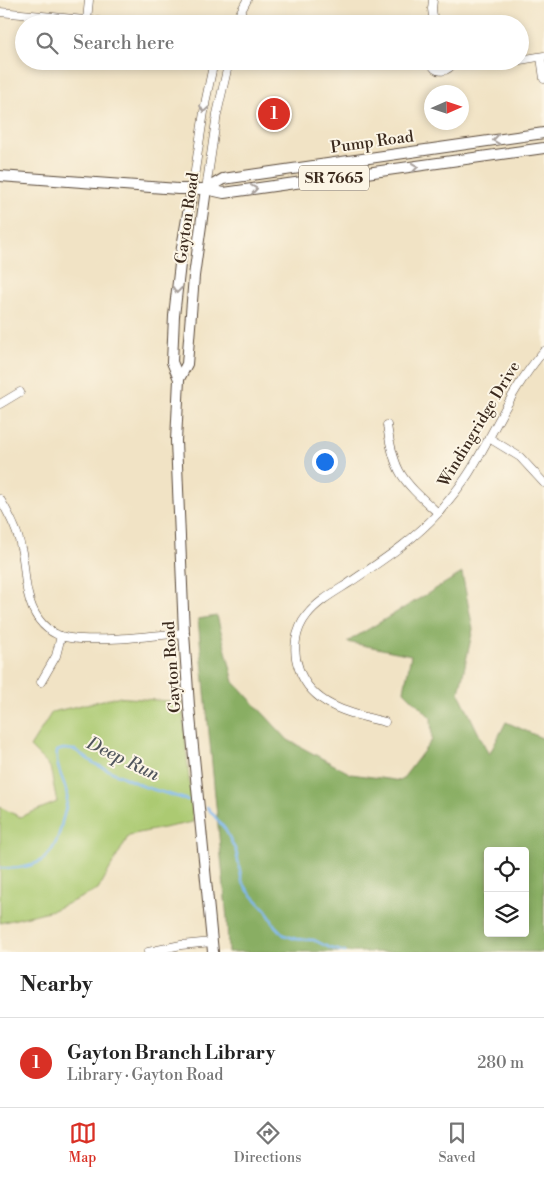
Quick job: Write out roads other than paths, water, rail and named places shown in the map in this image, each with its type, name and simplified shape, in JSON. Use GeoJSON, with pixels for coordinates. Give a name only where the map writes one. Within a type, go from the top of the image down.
{"type":"FeatureCollection","features":[{"type":"Feature","properties":{"kind":"main road","name":"Pump Road"},"geometry":{"type":"LineString","coordinates":[[206,189],[223,179],[544,133]]}},
{"type":"Feature","properties":{"kind":"main road","name":"Pump Road"},"geometry":{"type":"LineString","coordinates":[[0,176],[192,190],[206,189],[224,193],[544,148]]}},
{"type":"Feature","properties":{"kind":"main road","name":"Gayton Road"},"geometry":{"type":"LineString","coordinates":[[179,379],[187,364],[194,268],[206,189]]}},
{"type":"Feature","properties":{"kind":"main road","name":"Gayton Road"},"geometry":{"type":"LineString","coordinates":[[192,190],[182,247],[172,341],[172,362],[179,379],[176,441],[184,633],[213,947]]}},
{"type":"Feature","properties":{"kind":"street"},"geometry":{"type":"LineString","coordinates":[[88,15],[89,0]]}},
{"type":"Feature","properties":{"kind":"street"},"geometry":{"type":"LineString","coordinates":[[240,15],[247,0]]}},
{"type":"Feature","properties":{"kind":"street"},"geometry":{"type":"LineString","coordinates":[[433,0],[433,15]]}},
{"type":"Feature","properties":{"kind":"street"},"geometry":{"type":"LineString","coordinates":[[0,12],[33,15]]}},
{"type":"Feature","properties":{"kind":"street"},"geometry":{"type":"LineString","coordinates":[[529,59],[542,57],[544,79]]}},
{"type":"Feature","properties":{"kind":"street","name":"Gayton Road"},"geometry":{"type":"LineString","coordinates":[[192,190],[212,70]]}},
{"type":"Feature","properties":{"kind":"street","name":"Gayton Road"},"geometry":{"type":"LineString","coordinates":[[206,189],[217,114],[227,70]]}},
{"type":"Feature","properties":{"kind":"street","name":"Windingridge Drive"},"geometry":{"type":"LineString","coordinates":[[385,722],[348,713],[336,708],[316,694],[304,680],[299,670],[295,651],[302,623],[314,608],[400,548],[438,514],[469,474],[524,376],[544,350]]}},
{"type":"Feature","properties":{"kind":"street"},"geometry":{"type":"LineString","coordinates":[[0,404],[20,392]]}},
{"type":"Feature","properties":{"kind":"street"},"geometry":{"type":"LineString","coordinates":[[387,425],[391,451],[401,476],[438,514]]}},
{"type":"Feature","properties":{"kind":"street"},"geometry":{"type":"LineString","coordinates":[[489,438],[520,457],[544,483]]}},
{"type":"Feature","properties":{"kind":"street"},"geometry":{"type":"LineString","coordinates":[[0,499],[7,511],[21,547],[27,591],[33,612],[38,620],[50,630],[69,638],[88,639],[184,633]]}},
{"type":"Feature","properties":{"kind":"street"},"geometry":{"type":"LineString","coordinates":[[41,682],[56,656],[61,636]]}},
{"type":"Feature","properties":{"kind":"street"},"geometry":{"type":"LineString","coordinates":[[148,952],[181,945],[213,947]]}},
{"type":"Feature","properties":{"kind":"waterway","name":"Deep Run"},"geometry":{"type":"LineString","coordinates":[[0,868],[25,867],[34,864],[43,860],[55,845],[66,809],[67,798],[66,789],[57,764],[57,751],[63,749],[75,750],[95,764],[145,787],[188,800]]}},
{"type":"Feature","properties":{"kind":"waterway","name":"Deep Run"},"geometry":{"type":"LineString","coordinates":[[207,807],[225,829],[236,851],[242,881],[249,892],[266,910],[275,926],[284,935],[296,939],[314,940],[330,948],[345,952]]}},
{"type":"Feature","properties":{"kind":"place","name":"Gayton Branch Library"},"geometry":{"type":"Point","coordinates":[274,114]}}]}
